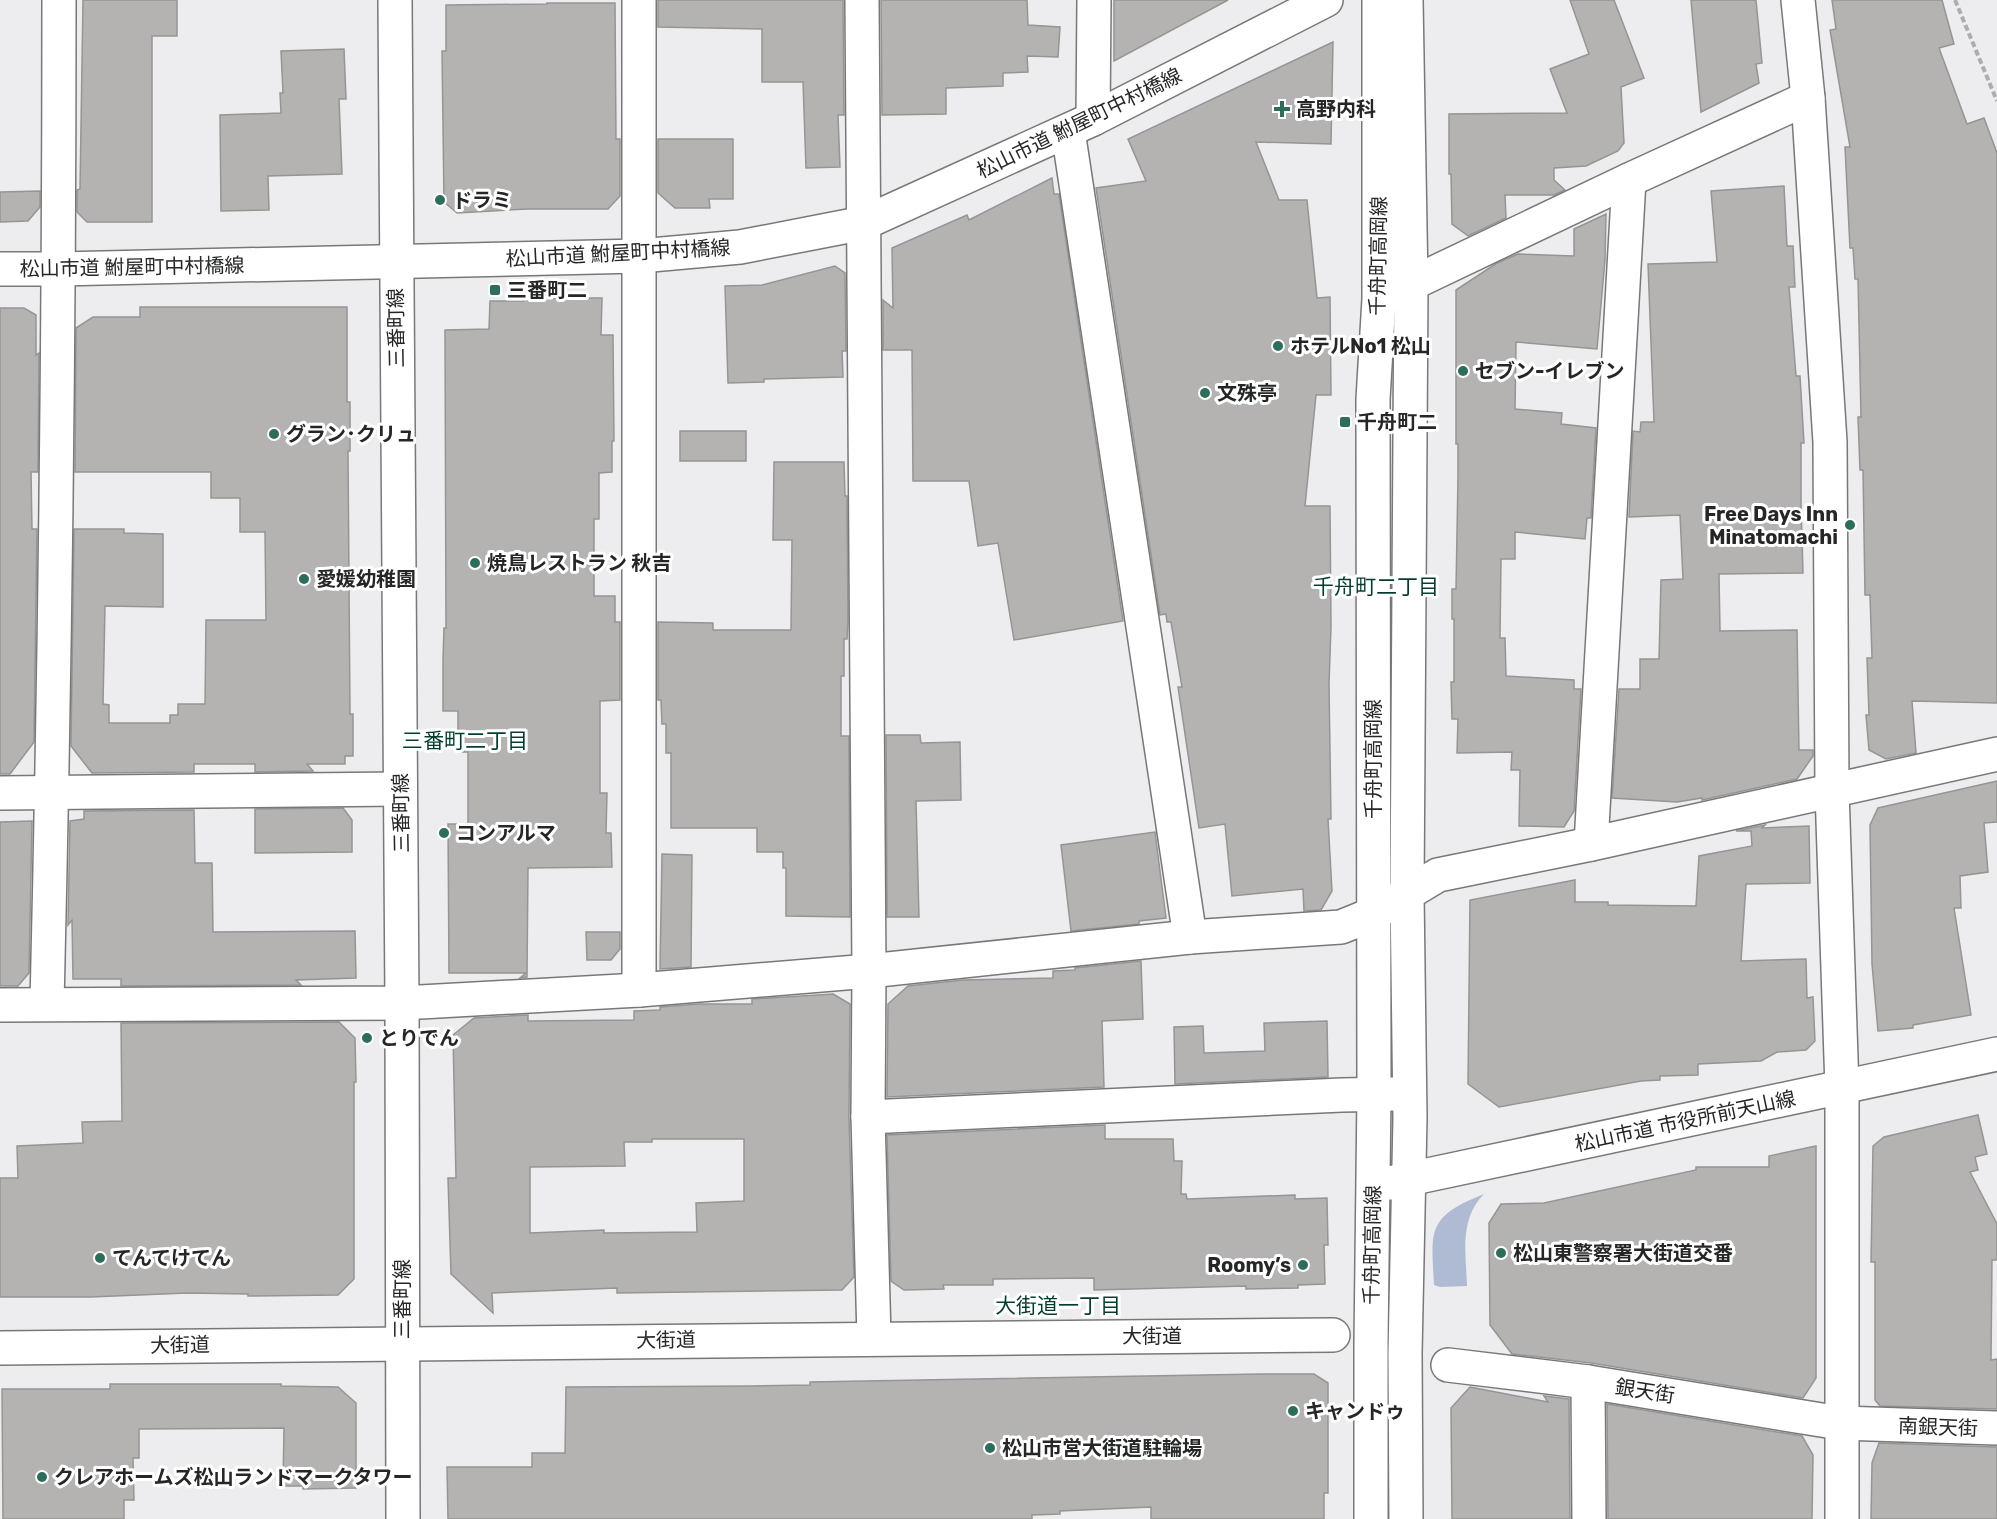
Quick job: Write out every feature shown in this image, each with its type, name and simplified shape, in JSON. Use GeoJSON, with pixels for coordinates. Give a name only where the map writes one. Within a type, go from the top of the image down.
{"type":"FeatureCollection","features":[{"type":"Feature","properties":{"kind":"street"},"geometry":{"type":"LineString","coordinates":[[48,1004],[59,269],[59,0]]}},
{"type":"Feature","properties":{"kind":"street","name":"三番町線"},"geometry":{"type":"LineString","coordinates":[[395,0],[403,1519]]}},
{"type":"Feature","properties":{"kind":"street"},"geometry":{"type":"LineString","coordinates":[[639,0],[639,990]]}},
{"type":"Feature","properties":{"kind":"street"},"geometry":{"type":"LineString","coordinates":[[862,0],[870,971],[868,1117],[874,1338]]}},
{"type":"Feature","properties":{"kind":"street"},"geometry":{"type":"LineString","coordinates":[[1094,0],[1081,125],[1190,937]]}},
{"type":"Feature","properties":{"kind":"street","name":"松山市道 鮒屋町中村橋線"},"geometry":{"type":"LineString","coordinates":[[0,268],[59,269],[640,256],[740,247],[864,223],[1081,125],[1326,0]]}},
{"type":"Feature","properties":{"kind":"street","name":"千舟町高岡線"},"geometry":{"type":"LineString","coordinates":[[1371,1519],[1374,1187],[1373,399],[1378,299],[1379,0]]}},
{"type":"Feature","properties":{"kind":"street","name":"千舟町高岡線"},"geometry":{"type":"LineString","coordinates":[[1406,0],[1411,284],[1407,894],[1410,1179],[1405,1353],[1406,1519]]}},
{"type":"Feature","properties":{"kind":"street"},"geometry":{"type":"LineString","coordinates":[[1798,0],[1808,98],[1830,442],[1832,791],[1842,1088],[1840,1423],[1842,1519]]}},
{"type":"Feature","properties":{"kind":"street"},"geometry":{"type":"LineString","coordinates":[[1378,299],[1808,98]]}},
{"type":"Feature","properties":{"kind":"street"},"geometry":{"type":"LineString","coordinates":[[1591,844],[1629,180]]}},
{"type":"Feature","properties":{"kind":"street"},"geometry":{"type":"LineString","coordinates":[[0,1005],[402,1003],[639,990],[870,971],[1190,937],[1341,927],[1374,914],[1438,875],[1591,844],[1997,754]]}},
{"type":"Feature","properties":{"kind":"street"},"geometry":{"type":"LineString","coordinates":[[0,793],[400,789]]}},
{"type":"Feature","properties":{"kind":"street","name":"松山市道 市役所前天山線"},"geometry":{"type":"LineString","coordinates":[[1374,1187],[1997,1054]]}},
{"type":"Feature","properties":{"kind":"street"},"geometry":{"type":"LineString","coordinates":[[868,1117],[1410,1094]]}},
{"type":"Feature","properties":{"kind":"street","name":"大街道"},"geometry":{"type":"LineString","coordinates":[[0,1348],[1333,1335]]}},
{"type":"Feature","properties":{"kind":"street","name":"銀天街"},"geometry":{"type":"LineString","coordinates":[[1448,1365],[1588,1393],[1840,1423],[1879,1425]]}},
{"type":"Feature","properties":{"kind":"street"},"geometry":{"type":"LineString","coordinates":[[1588,1393],[1589,1519]]}},
{"type":"Feature","properties":{"kind":"street","name":"南銀天街"},"geometry":{"type":"LineString","coordinates":[[1879,1425],[1997,1428]]}},
{"type":"Feature","properties":{"kind":"path"},"geometry":{"type":"LineString","coordinates":[[1955,0],[1997,100]]}},
{"type":"Feature","properties":{"kind":"shaded area"},"geometry":{"type":"Polygon","coordinates":[[[1484,1194],[1476,1204],[1467,1226],[1465,1249],[1467,1286],[1440,1287],[1434,1285],[1433,1238],[1436,1227],[1452,1210],[1484,1194]]]}},
{"type":"Feature","properties":{"kind":"building"},"geometry":{"type":"Polygon","coordinates":[[[83,0],[177,0],[177,36],[152,36],[152,222],[87,222],[77,212],[77,190],[80,189],[83,0]]]}},
{"type":"Feature","properties":{"kind":"building"},"geometry":{"type":"Polygon","coordinates":[[[658,0],[843,0],[844,115],[838,115],[840,167],[806,168],[803,82],[762,82],[762,29],[658,27],[658,0]]]}},
{"type":"Feature","properties":{"kind":"building"},"geometry":{"type":"Polygon","coordinates":[[[881,0],[1027,0],[1028,25],[1060,27],[1058,57],[1027,56],[1028,72],[1003,73],[1003,86],[946,88],[946,114],[882,115],[881,0]]]}},
{"type":"Feature","properties":{"kind":"building"},"geometry":{"type":"Polygon","coordinates":[[[1114,0],[1228,0],[1114,61],[1114,0]]]}},
{"type":"Feature","properties":{"kind":"building"},"geometry":{"type":"Polygon","coordinates":[[[1570,0],[1614,0],[1644,78],[1621,87],[1624,143],[1618,151],[1586,166],[1554,168],[1554,180],[1565,190],[1554,195],[1505,195],[1506,218],[1468,236],[1452,224],[1449,114],[1567,113],[1550,69],[1589,54],[1570,0]]]}},
{"type":"Feature","properties":{"kind":"building"},"geometry":{"type":"Polygon","coordinates":[[[1691,0],[1756,0],[1762,63],[1756,64],[1759,83],[1701,112],[1691,0]]]}},
{"type":"Feature","properties":{"kind":"building"},"geometry":{"type":"Polygon","coordinates":[[[1832,0],[1942,0],[1954,44],[1939,48],[1967,124],[1984,118],[1997,153],[1997,703],[1912,701],[1916,753],[1886,759],[1869,750],[1866,715],[1869,715],[1867,658],[1872,658],[1870,595],[1865,595],[1863,470],[1860,470],[1858,417],[1861,417],[1858,279],[1855,279],[1853,248],[1850,248],[1845,147],[1850,147],[1830,30],[1836,29],[1832,0]]]}},
{"type":"Feature","properties":{"kind":"building"},"geometry":{"type":"Polygon","coordinates":[[[615,3],[616,139],[620,139],[620,196],[608,209],[527,209],[457,213],[444,202],[442,51],[446,51],[446,5],[615,3]]]}},
{"type":"Feature","properties":{"kind":"building"},"geometry":{"type":"Polygon","coordinates":[[[1333,42],[1331,144],[1256,142],[1279,200],[1307,200],[1317,298],[1330,297],[1331,395],[1316,395],[1305,506],[1330,506],[1331,819],[1328,819],[1332,891],[1321,910],[1304,911],[1303,889],[1232,896],[1225,824],[1199,828],[1178,687],[1182,687],[1171,622],[1167,622],[1166,614],[1160,615],[1096,188],[1146,181],[1128,139],[1333,42]]]}},
{"type":"Feature","properties":{"kind":"building"},"geometry":{"type":"Polygon","coordinates":[[[344,49],[346,99],[339,99],[342,174],[268,176],[269,210],[221,211],[220,115],[281,113],[280,93],[283,93],[281,51],[344,49]]]}},
{"type":"Feature","properties":{"kind":"building"},"geometry":{"type":"Polygon","coordinates":[[[658,139],[733,139],[733,199],[709,199],[710,208],[675,208],[658,193],[658,139]]]}},
{"type":"Feature","properties":{"kind":"building"},"geometry":{"type":"Polygon","coordinates":[[[1052,178],[1054,194],[1059,194],[1123,621],[1014,640],[998,543],[978,546],[969,481],[913,481],[912,350],[883,350],[883,300],[893,308],[892,248],[967,215],[969,220],[1052,178]]]}},
{"type":"Feature","properties":{"kind":"building"},"geometry":{"type":"Polygon","coordinates":[[[1784,186],[1787,246],[1793,246],[1795,287],[1789,287],[1796,376],[1800,376],[1804,443],[1801,443],[1803,573],[1719,574],[1720,631],[1797,630],[1799,750],[1813,750],[1813,756],[1797,779],[1702,800],[1702,798],[1677,802],[1612,798],[1619,689],[1640,689],[1640,659],[1659,659],[1661,580],[1683,579],[1680,515],[1629,517],[1633,431],[1640,432],[1641,422],[1654,422],[1648,264],[1717,262],[1711,191],[1784,186]]]}},
{"type":"Feature","properties":{"kind":"building"},"geometry":{"type":"Polygon","coordinates":[[[40,191],[40,207],[28,221],[0,222],[0,192],[40,191]]]}},
{"type":"Feature","properties":{"kind":"building"},"geometry":{"type":"Polygon","coordinates":[[[1606,214],[1605,260],[1597,349],[1516,342],[1515,409],[1562,413],[1561,424],[1596,428],[1591,518],[1587,518],[1585,539],[1515,532],[1515,559],[1501,559],[1500,638],[1505,638],[1506,676],[1574,680],[1574,689],[1581,689],[1574,811],[1564,827],[1519,826],[1520,770],[1511,770],[1512,752],[1457,753],[1458,719],[1452,719],[1454,619],[1452,619],[1452,589],[1456,589],[1458,477],[1456,290],[1497,263],[1518,254],[1574,256],[1574,229],[1606,214]]]}},
{"type":"Feature","properties":{"kind":"building"},"geometry":{"type":"Polygon","coordinates":[[[835,266],[845,273],[846,351],[842,351],[843,377],[764,379],[764,382],[728,383],[725,286],[762,285],[835,266]]]}},
{"type":"Feature","properties":{"kind":"building"},"geometry":{"type":"Polygon","coordinates":[[[524,298],[602,298],[601,335],[613,335],[612,472],[599,473],[599,519],[594,519],[594,596],[615,596],[615,622],[620,622],[620,700],[600,701],[600,793],[607,793],[606,833],[611,833],[612,867],[528,868],[527,977],[520,978],[526,973],[449,973],[448,824],[468,824],[468,752],[458,752],[458,711],[443,711],[443,660],[444,628],[446,628],[445,330],[489,329],[490,301],[524,301],[524,298]]]}},
{"type":"Feature","properties":{"kind":"building"},"geometry":{"type":"Polygon","coordinates":[[[140,307],[347,307],[347,402],[350,402],[350,451],[348,451],[350,714],[353,714],[353,756],[345,756],[345,764],[307,764],[313,771],[255,772],[255,764],[194,764],[194,772],[92,773],[71,746],[74,529],[124,529],[124,533],[163,534],[163,607],[105,606],[103,704],[109,705],[109,723],[170,723],[170,715],[178,715],[178,704],[205,704],[206,620],[266,620],[265,532],[240,532],[240,498],[211,498],[211,472],[75,472],[76,328],[93,317],[140,317],[140,307]]]}},
{"type":"Feature","properties":{"kind":"building"},"geometry":{"type":"Polygon","coordinates":[[[0,308],[24,308],[36,315],[36,355],[39,353],[38,472],[31,472],[32,529],[37,529],[34,742],[10,774],[0,774],[0,308]]]}},
{"type":"Feature","properties":{"kind":"building"},"geometry":{"type":"Polygon","coordinates":[[[680,431],[746,431],[746,461],[680,461],[680,431]]]}},
{"type":"Feature","properties":{"kind":"building"},"geometry":{"type":"Polygon","coordinates":[[[774,462],[844,462],[845,496],[847,496],[848,620],[847,639],[844,639],[844,676],[841,676],[841,736],[849,736],[850,917],[786,916],[786,868],[783,868],[783,852],[757,852],[757,828],[671,828],[671,753],[666,753],[666,724],[662,724],[661,700],[658,700],[658,622],[713,623],[713,630],[791,630],[792,540],[773,540],[774,462]]]}},
{"type":"Feature","properties":{"kind":"building"},"geometry":{"type":"Polygon","coordinates":[[[886,735],[920,735],[921,743],[960,742],[961,800],[916,801],[919,917],[887,917],[886,735]]]}},
{"type":"Feature","properties":{"kind":"building"},"geometry":{"type":"Polygon","coordinates":[[[1997,781],[1997,822],[1984,823],[1988,872],[1960,876],[1961,908],[1954,908],[1971,1015],[1913,1025],[1913,1028],[1878,1031],[1872,964],[1870,825],[1878,808],[1997,781]]]}},
{"type":"Feature","properties":{"kind":"building"},"geometry":{"type":"Polygon","coordinates":[[[343,808],[352,820],[352,852],[255,853],[255,809],[343,808]]]}},
{"type":"Feature","properties":{"kind":"building"},"geometry":{"type":"Polygon","coordinates":[[[194,810],[195,863],[212,863],[213,932],[355,931],[356,978],[296,980],[301,985],[121,986],[121,979],[73,979],[72,920],[68,925],[70,821],[84,819],[84,811],[194,810]]]}},
{"type":"Feature","properties":{"kind":"building"},"geometry":{"type":"Polygon","coordinates":[[[32,821],[29,973],[18,986],[0,986],[0,822],[32,821]]]}},
{"type":"Feature","properties":{"kind":"building"},"geometry":{"type":"Polygon","coordinates":[[[1765,825],[1762,828],[1809,826],[1810,883],[1746,884],[1741,961],[1806,959],[1807,998],[1813,997],[1815,1041],[1806,1050],[1777,1052],[1761,1061],[1698,1064],[1698,1075],[1660,1076],[1660,1080],[1641,1081],[1499,1107],[1468,1084],[1470,900],[1575,880],[1575,902],[1608,902],[1608,905],[1696,906],[1699,856],[1752,846],[1751,831],[1736,831],[1765,825]]]}},
{"type":"Feature","properties":{"kind":"building"},"geometry":{"type":"Polygon","coordinates":[[[1155,832],[1166,918],[1139,921],[1139,924],[1071,931],[1061,845],[1155,832]]]}},
{"type":"Feature","properties":{"kind":"building"},"geometry":{"type":"Polygon","coordinates":[[[662,854],[692,855],[691,967],[660,969],[662,854]]]}},
{"type":"Feature","properties":{"kind":"building"},"geometry":{"type":"Polygon","coordinates":[[[586,932],[620,932],[620,949],[611,960],[587,960],[586,932]]]}},
{"type":"Feature","properties":{"kind":"building"},"geometry":{"type":"Polygon","coordinates":[[[1141,961],[1143,1019],[1102,1021],[1104,1087],[887,1097],[888,1004],[908,986],[963,980],[1053,978],[1053,971],[1141,961]]]}},
{"type":"Feature","properties":{"kind":"building"},"geometry":{"type":"Polygon","coordinates":[[[833,994],[850,1004],[849,1118],[854,1277],[842,1290],[617,1293],[617,1288],[492,1293],[493,1313],[451,1274],[448,1178],[456,1178],[453,1035],[474,1018],[528,1015],[528,1021],[634,1020],[634,1011],[699,1004],[752,1004],[752,999],[833,994]],[[652,1139],[652,1142],[624,1142],[625,1166],[530,1167],[530,1233],[604,1230],[604,1233],[697,1232],[696,1203],[744,1201],[744,1139],[652,1139]]]}},
{"type":"Feature","properties":{"kind":"building"},"geometry":{"type":"Polygon","coordinates":[[[1327,1021],[1328,1077],[1175,1084],[1174,1027],[1203,1026],[1204,1053],[1265,1051],[1264,1023],[1327,1021]]]}},
{"type":"Feature","properties":{"kind":"building"},"geometry":{"type":"Polygon","coordinates":[[[339,1022],[355,1038],[356,1082],[354,1082],[354,1279],[338,1295],[248,1296],[248,1294],[187,1293],[91,1297],[0,1297],[0,1178],[18,1178],[17,1146],[83,1143],[82,1122],[122,1121],[121,1023],[339,1022]]]}},
{"type":"Feature","properties":{"kind":"building"},"geometry":{"type":"Polygon","coordinates":[[[1978,1115],[1987,1154],[1975,1157],[1978,1170],[1970,1172],[1997,1224],[1997,1260],[1992,1260],[1991,1360],[1997,1359],[1997,1409],[1880,1406],[1875,1400],[1875,1262],[1871,1262],[1873,1146],[1884,1137],[1978,1115]]]}},
{"type":"Feature","properties":{"kind":"building"},"geometry":{"type":"Polygon","coordinates":[[[1105,1125],[1105,1139],[1173,1139],[1174,1161],[1182,1161],[1181,1194],[1186,1194],[1187,1199],[1295,1195],[1295,1199],[1327,1198],[1328,1245],[1324,1245],[1325,1284],[1298,1285],[1298,1288],[1246,1289],[1246,1286],[1094,1290],[1094,1278],[993,1279],[993,1285],[943,1285],[944,1289],[904,1290],[891,1281],[887,1135],[1105,1125]]]}},
{"type":"Feature","properties":{"kind":"building"},"geometry":{"type":"Polygon","coordinates":[[[1816,1146],[1816,1378],[1803,1398],[1591,1363],[1512,1354],[1490,1325],[1489,1223],[1501,1204],[1544,1203],[1696,1170],[1696,1167],[1769,1167],[1769,1156],[1816,1146]]]}},
{"type":"Feature","properties":{"kind":"building"},"geometry":{"type":"Polygon","coordinates":[[[1314,1374],[1328,1383],[1328,1493],[1324,1493],[1324,1519],[1151,1519],[1151,1507],[1060,1511],[1060,1514],[1032,1515],[1032,1519],[448,1519],[447,1467],[532,1467],[532,1453],[565,1453],[566,1387],[810,1385],[810,1382],[1314,1374]]]}},
{"type":"Feature","properties":{"kind":"building"},"geometry":{"type":"Polygon","coordinates":[[[110,1384],[281,1384],[281,1386],[338,1387],[356,1403],[356,1488],[303,1489],[303,1486],[283,1486],[284,1428],[139,1429],[139,1458],[133,1458],[134,1500],[124,1500],[124,1519],[3,1519],[2,1389],[110,1389],[110,1384]]]}},
{"type":"Feature","properties":{"kind":"building"},"geometry":{"type":"Polygon","coordinates":[[[1470,1387],[1548,1402],[1544,1396],[1569,1399],[1570,1519],[1452,1519],[1451,1408],[1470,1387]]]}},
{"type":"Feature","properties":{"kind":"building"},"geometry":{"type":"Polygon","coordinates":[[[1607,1404],[1802,1436],[1813,1455],[1812,1519],[1608,1519],[1607,1404]]]}},
{"type":"Feature","properties":{"kind":"building"},"geometry":{"type":"Polygon","coordinates":[[[1879,1443],[1997,1447],[1997,1519],[1871,1519],[1872,1463],[1879,1443]]]}},
{"type":"Feature","properties":{"kind":"place","name":"高野内科"},"geometry":{"type":"Point","coordinates":[1282,109]}},
{"type":"Feature","properties":{"kind":"place","name":"ドラミ"},"geometry":{"type":"Point","coordinates":[440,200]}},
{"type":"Feature","properties":{"kind":"place","name":"三番町二"},"geometry":{"type":"Point","coordinates":[495,290]}},
{"type":"Feature","properties":{"kind":"place","name":"ホテルNo1 松山"},"geometry":{"type":"Point","coordinates":[1278,346]}},
{"type":"Feature","properties":{"kind":"place","name":"セブン-イレブン"},"geometry":{"type":"Point","coordinates":[1463,371]}},
{"type":"Feature","properties":{"kind":"place","name":"文殊亭"},"geometry":{"type":"Point","coordinates":[1205,393]}},
{"type":"Feature","properties":{"kind":"place","name":"千舟町二"},"geometry":{"type":"Point","coordinates":[1345,422]}},
{"type":"Feature","properties":{"kind":"place","name":"グラン･クリュ"},"geometry":{"type":"Point","coordinates":[274,434]}},
{"type":"Feature","properties":{"kind":"place","name":"Free Days Inn Minatomachi"},"geometry":{"type":"Point","coordinates":[1850,525]}},
{"type":"Feature","properties":{"kind":"place","name":"焼鳥レストラン 秋吉"},"geometry":{"type":"Point","coordinates":[475,563]}},
{"type":"Feature","properties":{"kind":"place","name":"愛媛幼稚園"},"geometry":{"type":"Point","coordinates":[304,579]}},
{"type":"Feature","properties":{"kind":"place","name":"コンアルマ"},"geometry":{"type":"Point","coordinates":[444,833]}},
{"type":"Feature","properties":{"kind":"place","name":"とりでん"},"geometry":{"type":"Point","coordinates":[367,1038]}},
{"type":"Feature","properties":{"kind":"place","name":"松山東警察署大街道交番"},"geometry":{"type":"Point","coordinates":[1501,1253]}},
{"type":"Feature","properties":{"kind":"place","name":"てんてけてん"},"geometry":{"type":"Point","coordinates":[100,1258]}},
{"type":"Feature","properties":{"kind":"place","name":"Roomy’s"},"geometry":{"type":"Point","coordinates":[1303,1265]}},
{"type":"Feature","properties":{"kind":"place","name":"キャンドゥ"},"geometry":{"type":"Point","coordinates":[1293,1411]}},
{"type":"Feature","properties":{"kind":"place","name":"松山市営大街道駐輪場"},"geometry":{"type":"Point","coordinates":[990,1448]}},
{"type":"Feature","properties":{"kind":"place","name":"クレアホームズ松山ランドマークタワー"},"geometry":{"type":"Point","coordinates":[42,1477]}},
{"type":"Feature","properties":{"kind":"district","name":"千舟町二丁目"},"geometry":{"type":"Point","coordinates":[1376,587]}},
{"type":"Feature","properties":{"kind":"district","name":"三番町二丁目"},"geometry":{"type":"Point","coordinates":[465,741]}},
{"type":"Feature","properties":{"kind":"district","name":"大街道一丁目"},"geometry":{"type":"Point","coordinates":[1058,1306]}}]}
